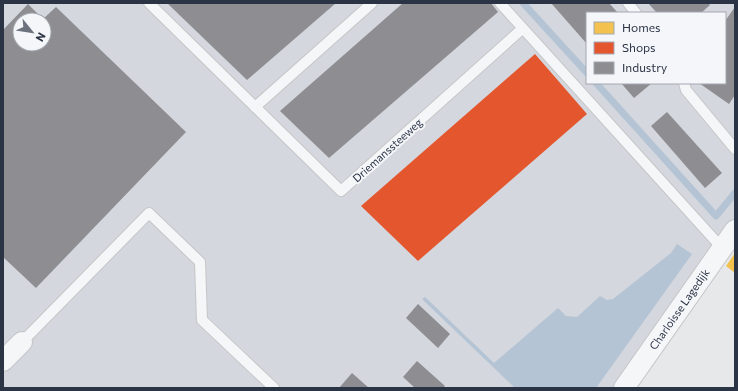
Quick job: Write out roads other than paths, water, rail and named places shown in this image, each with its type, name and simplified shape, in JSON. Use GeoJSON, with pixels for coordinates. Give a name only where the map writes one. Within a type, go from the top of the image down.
{"type":"FeatureCollection","features":[{"type":"Feature","properties":{"kind":"street","name":"Charloisse Lagedijk"},"geometry":{"type":"LineString","coordinates":[[624,388],[735,230]]}},
{"type":"Feature","properties":{"kind":"street"},"geometry":{"type":"LineString","coordinates":[[3,361],[22,342]]}},
{"type":"Feature","properties":{"kind":"lane","name":"Driemanssteeweg"},"geometry":{"type":"LineString","coordinates":[[149,3],[341,191],[522,29]]}},
{"type":"Feature","properties":{"kind":"lane"},"geometry":{"type":"LineString","coordinates":[[255,107],[372,3]]}},
{"type":"Feature","properties":{"kind":"lane"},"geometry":{"type":"LineString","coordinates":[[500,3],[722,248]]}},
{"type":"Feature","properties":{"kind":"lane"},"geometry":{"type":"LineString","coordinates":[[628,3],[635,12]]}},
{"type":"Feature","properties":{"kind":"lane"},"geometry":{"type":"LineString","coordinates":[[684,84],[686,90],[735,149]]}},
{"type":"Feature","properties":{"kind":"lane"},"geometry":{"type":"LineString","coordinates":[[22,342],[149,213],[200,262],[202,272],[202,320],[274,388]]}},
{"type":"Feature","properties":{"kind":"water"},"geometry":{"type":"Polygon","coordinates":[[[677,244],[692,254],[596,388],[515,388],[422,299],[425,297],[494,363],[558,308],[566,316],[577,317],[600,296],[607,300],[613,299],[671,253],[677,244]]]}},
{"type":"Feature","properties":{"kind":"waterway"},"geometry":{"type":"LineString","coordinates":[[523,3],[586,72]]}},
{"type":"Feature","properties":{"kind":"waterway"},"geometry":{"type":"LineString","coordinates":[[597,84],[716,216],[735,193]]}}]}
